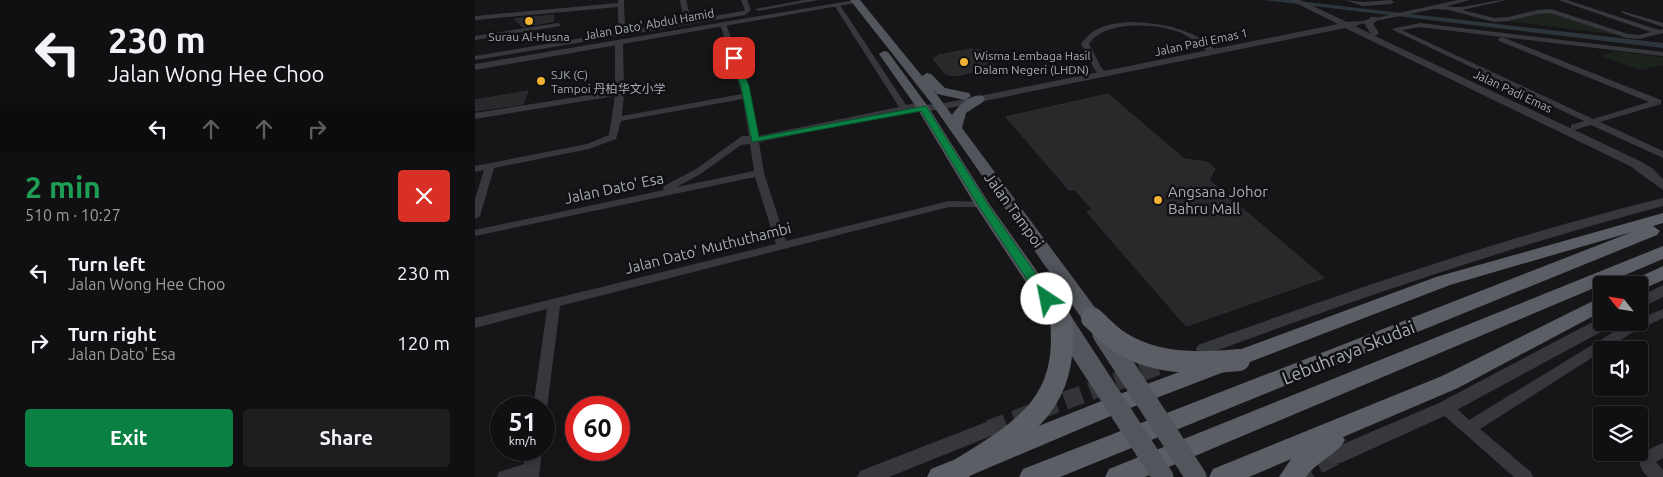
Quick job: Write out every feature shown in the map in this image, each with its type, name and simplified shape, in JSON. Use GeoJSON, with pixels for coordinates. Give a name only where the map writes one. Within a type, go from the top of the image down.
{"type":"FeatureCollection","features":[{"type":"Feature","properties":{"kind":"highway"},"geometry":{"type":"LineString","coordinates":[[951,473],[1117,404],[1239,360],[1443,281],[1663,218]]}},
{"type":"Feature","properties":{"kind":"highway","name":"Lebuhraya Skudai"},"geometry":{"type":"LineString","coordinates":[[1032,477],[1663,226]]}},
{"type":"Feature","properties":{"kind":"highway","name":"Lebuhraya Skudai"},"geometry":{"type":"LineString","coordinates":[[1118,477],[1663,252]]}},
{"type":"Feature","properties":{"kind":"highway"},"geometry":{"type":"LineString","coordinates":[[1648,280],[1663,272]]}},
{"type":"Feature","properties":{"kind":"highway"},"geometry":{"type":"LineString","coordinates":[[1222,477],[1450,382],[1593,308]]}},
{"type":"Feature","properties":{"kind":"highway"},"geometry":{"type":"LineString","coordinates":[[1089,314],[1120,343],[1152,356],[1177,363],[1199,364],[1239,360]]}},
{"type":"Feature","properties":{"kind":"highway"},"geometry":{"type":"LineString","coordinates":[[951,473],[1013,434],[1028,422],[1047,401],[1061,370],[1063,352],[1059,317]]}},
{"type":"Feature","properties":{"kind":"highway"},"geometry":{"type":"LineString","coordinates":[[1292,477],[1306,458],[1369,417]]}},
{"type":"Feature","properties":{"kind":"main road","name":"Jalan Tampoi"},"geometry":{"type":"LineString","coordinates":[[848,2],[892,48],[923,107],[983,205],[1117,404],[1163,477]]}},
{"type":"Feature","properties":{"kind":"main road","name":"Jalan Tampoi"},"geometry":{"type":"LineString","coordinates":[[848,2],[923,107],[955,130],[1089,314],[1196,477]]}},
{"type":"Feature","properties":{"kind":"main road"},"geometry":{"type":"LineString","coordinates":[[892,48],[909,53],[938,89],[947,93],[965,96]]}},
{"type":"Feature","properties":{"kind":"main road"},"geometry":{"type":"LineString","coordinates":[[955,130],[956,119],[961,110],[979,99]]}},
{"type":"Feature","properties":{"kind":"street"},"geometry":{"type":"LineString","coordinates":[[683,0],[688,22]]}},
{"type":"Feature","properties":{"kind":"street"},"geometry":{"type":"LineString","coordinates":[[475,58],[556,44],[621,38],[688,22],[745,13],[748,11],[744,0]]}},
{"type":"Feature","properties":{"kind":"street"},"geometry":{"type":"LineString","coordinates":[[754,0],[764,18]]}},
{"type":"Feature","properties":{"kind":"street"},"geometry":{"type":"LineString","coordinates":[[758,9],[816,0]]}},
{"type":"Feature","properties":{"kind":"street"},"geometry":{"type":"LineString","coordinates":[[1294,0],[1348,22]]}},
{"type":"Feature","properties":{"kind":"street"},"geometry":{"type":"LineString","coordinates":[[1306,0],[1348,22]]}},
{"type":"Feature","properties":{"kind":"street"},"geometry":{"type":"LineString","coordinates":[[1348,0],[1356,3],[1371,4],[1391,2],[1387,0]]}},
{"type":"Feature","properties":{"kind":"street","name":"Jalan Padi Emas 1"},"geometry":{"type":"LineString","coordinates":[[1403,11],[1453,5],[1467,0]]}},
{"type":"Feature","properties":{"kind":"street"},"geometry":{"type":"LineString","coordinates":[[1453,5],[1503,0]]}},
{"type":"Feature","properties":{"kind":"street"},"geometry":{"type":"LineString","coordinates":[[1561,0],[1662,29]]}},
{"type":"Feature","properties":{"kind":"street"},"geometry":{"type":"LineString","coordinates":[[1579,0],[1631,16],[1647,12],[1663,17]]}},
{"type":"Feature","properties":{"kind":"street"},"geometry":{"type":"LineString","coordinates":[[1587,0],[1662,29]]}},
{"type":"Feature","properties":{"kind":"street"},"geometry":{"type":"LineString","coordinates":[[475,18],[559,11],[621,2],[621,38],[617,73],[620,92],[619,118],[613,137],[602,143],[475,169]]}},
{"type":"Feature","properties":{"kind":"street"},"geometry":{"type":"LineString","coordinates":[[655,194],[699,171],[739,143],[754,135],[923,107],[848,2]]}},
{"type":"Feature","properties":{"kind":"street","name":"Jalan Dato' Abdul Hamid"},"geometry":{"type":"LineString","coordinates":[[475,67],[621,38],[764,18],[848,2]]}},
{"type":"Feature","properties":{"kind":"street"},"geometry":{"type":"LineString","coordinates":[[1453,5],[1478,18],[1497,20],[1543,10],[1551,11],[1627,36],[1639,37],[1662,29]]}},
{"type":"Feature","properties":{"kind":"street","name":"Jalan Padi Emas 1"},"geometry":{"type":"LineString","coordinates":[[923,107],[979,99],[1101,72],[1403,11],[1453,5]]}},
{"type":"Feature","properties":{"kind":"street"},"geometry":{"type":"LineString","coordinates":[[1313,9],[1319,14],[1313,30],[1352,34],[1381,42]]}},
{"type":"Feature","properties":{"kind":"street"},"geometry":{"type":"LineString","coordinates":[[556,44],[559,11]]}},
{"type":"Feature","properties":{"kind":"street"},"geometry":{"type":"LineString","coordinates":[[1375,32],[1368,23],[1376,17]]}},
{"type":"Feature","properties":{"kind":"street","name":"Jalan Padi Emas"},"geometry":{"type":"LineString","coordinates":[[1348,22],[1375,32],[1663,170]]}},
{"type":"Feature","properties":{"kind":"street","name":"Jalan Padi Emas"},"geometry":{"type":"LineString","coordinates":[[1348,22],[1381,42],[1648,171],[1663,186]]}},
{"type":"Feature","properties":{"kind":"street"},"geometry":{"type":"LineString","coordinates":[[723,24],[747,96],[759,173],[783,246]]}},
{"type":"Feature","properties":{"kind":"street"},"geometry":{"type":"LineString","coordinates":[[1101,72],[1085,44],[1091,34],[1109,27],[1126,24],[1168,27],[1182,31],[1211,50]]}},
{"type":"Feature","properties":{"kind":"street"},"geometry":{"type":"LineString","coordinates":[[475,38],[557,25]]}},
{"type":"Feature","properties":{"kind":"street"},"geometry":{"type":"LineString","coordinates":[[1663,54],[1420,25],[1394,29],[1663,155]]}},
{"type":"Feature","properties":{"kind":"street"},"geometry":{"type":"LineString","coordinates":[[1489,33],[1660,101]]}},
{"type":"Feature","properties":{"kind":"street","name":"Jalan Padi Emas 1"},"geometry":{"type":"LineString","coordinates":[[923,107],[965,96],[1101,72]]}},
{"type":"Feature","properties":{"kind":"street"},"geometry":{"type":"LineString","coordinates":[[475,116],[620,92]]}},
{"type":"Feature","properties":{"kind":"street"},"geometry":{"type":"LineString","coordinates":[[619,118],[747,96]]}},
{"type":"Feature","properties":{"kind":"street"},"geometry":{"type":"LineString","coordinates":[[1573,127],[1660,101]]}},
{"type":"Feature","properties":{"kind":"street"},"geometry":{"type":"LineString","coordinates":[[475,216],[489,166]]}},
{"type":"Feature","properties":{"kind":"street","name":"Jalan Dato' Esa"},"geometry":{"type":"LineString","coordinates":[[475,233],[759,173]]}},
{"type":"Feature","properties":{"kind":"street","name":"Jalan Dato' Muthuthambi"},"geometry":{"type":"LineString","coordinates":[[949,204],[972,187]]}},
{"type":"Feature","properties":{"kind":"street"},"geometry":{"type":"LineString","coordinates":[[1204,349],[1389,282],[1596,219],[1663,202]]}},
{"type":"Feature","properties":{"kind":"street","name":"Jalan Dato' Muthuthambi"},"geometry":{"type":"LineString","coordinates":[[475,323],[949,204],[983,205]]}},
{"type":"Feature","properties":{"kind":"street"},"geometry":{"type":"LineString","coordinates":[[1648,299],[1663,290]]}},
{"type":"Feature","properties":{"kind":"street"},"geometry":{"type":"LineString","coordinates":[[542,396],[554,303]]}},
{"type":"Feature","properties":{"kind":"street"},"geometry":{"type":"LineString","coordinates":[[1469,428],[1625,331],[1663,313]]}},
{"type":"Feature","properties":{"kind":"street"},"geometry":{"type":"LineString","coordinates":[[1336,456],[1445,408],[1593,329]]}},
{"type":"Feature","properties":{"kind":"street"},"geometry":{"type":"LineString","coordinates":[[1445,408],[1525,477]]}},
{"type":"Feature","properties":{"kind":"street"},"geometry":{"type":"LineString","coordinates":[[867,477],[989,429]]}},
{"type":"Feature","properties":{"kind":"street"},"geometry":{"type":"LineString","coordinates":[[1660,477],[1650,469],[1647,463],[1648,458],[1663,450]]}},
{"type":"Feature","properties":{"kind":"street"},"geometry":{"type":"LineString","coordinates":[[505,477],[531,473]]}},
{"type":"Feature","properties":{"kind":"shaded area"},"geometry":{"type":"Polygon","coordinates":[[[1263,0],[1289,0],[1663,43],[1663,48],[1263,0]]]}},
{"type":"Feature","properties":{"kind":"shaded area"},"geometry":{"type":"Polygon","coordinates":[[[1546,12],[1555,13],[1619,35],[1505,21],[1546,12]]]}},
{"type":"Feature","properties":{"kind":"shaded area"},"geometry":{"type":"Polygon","coordinates":[[[1615,51],[1663,57],[1663,65],[1640,70],[1601,56],[1615,51]]]}},
{"type":"Feature","properties":{"kind":"building","name":"Surau Al-Husna"},"geometry":{"type":"Polygon","coordinates":[[[553,15],[554,21],[523,27],[514,19],[553,15]]]}},
{"type":"Feature","properties":{"kind":"building","name":"Wisma Lembaga Hasil Dalam Negeri (LHDN)"},"geometry":{"type":"Polygon","coordinates":[[[971,49],[980,50],[994,65],[993,67],[955,76],[946,74],[933,59],[939,55],[971,49]]]}},
{"type":"Feature","properties":{"kind":"building"},"geometry":{"type":"Polygon","coordinates":[[[528,91],[523,104],[475,111],[475,100],[528,91]]]}},
{"type":"Feature","properties":{"kind":"building","name":"Angsana Johor Bahru Mall"},"geometry":{"type":"Polygon","coordinates":[[[1108,94],[1184,159],[1207,162],[1215,169],[1209,180],[1324,278],[1186,326],[1087,212],[1093,210],[1074,189],[1069,190],[1006,117],[1108,94]]]}},
{"type":"Feature","properties":{"kind":"tunnel"},"geometry":{"type":"LineString","coordinates":[[989,429],[1169,362]]}},
{"type":"Feature","properties":{"kind":"tunnel"},"geometry":{"type":"LineString","coordinates":[[1294,477],[1336,456]]}},
{"type":"Feature","properties":{"kind":"place","name":"Surau Al-Husna"},"geometry":{"type":"Point","coordinates":[529,21]}},
{"type":"Feature","properties":{"kind":"place","name":"Wisma Lembaga Hasil Dalam Negeri (LHDN)"},"geometry":{"type":"Point","coordinates":[964,62]}},
{"type":"Feature","properties":{"kind":"place","name":"SJK (C) Tampoi 丹柏华文小学"},"geometry":{"type":"Point","coordinates":[541,81]}},
{"type":"Feature","properties":{"kind":"place","name":"Angsana Johor Bahru Mall"},"geometry":{"type":"Point","coordinates":[1158,200]}},
{"type":"Feature","properties":{"kind":"route"},"geometry":{"type":"LineString","coordinates":[[734,58],[745,86],[755,140],[923,108],[983,205],[1047,299]]}}]}
